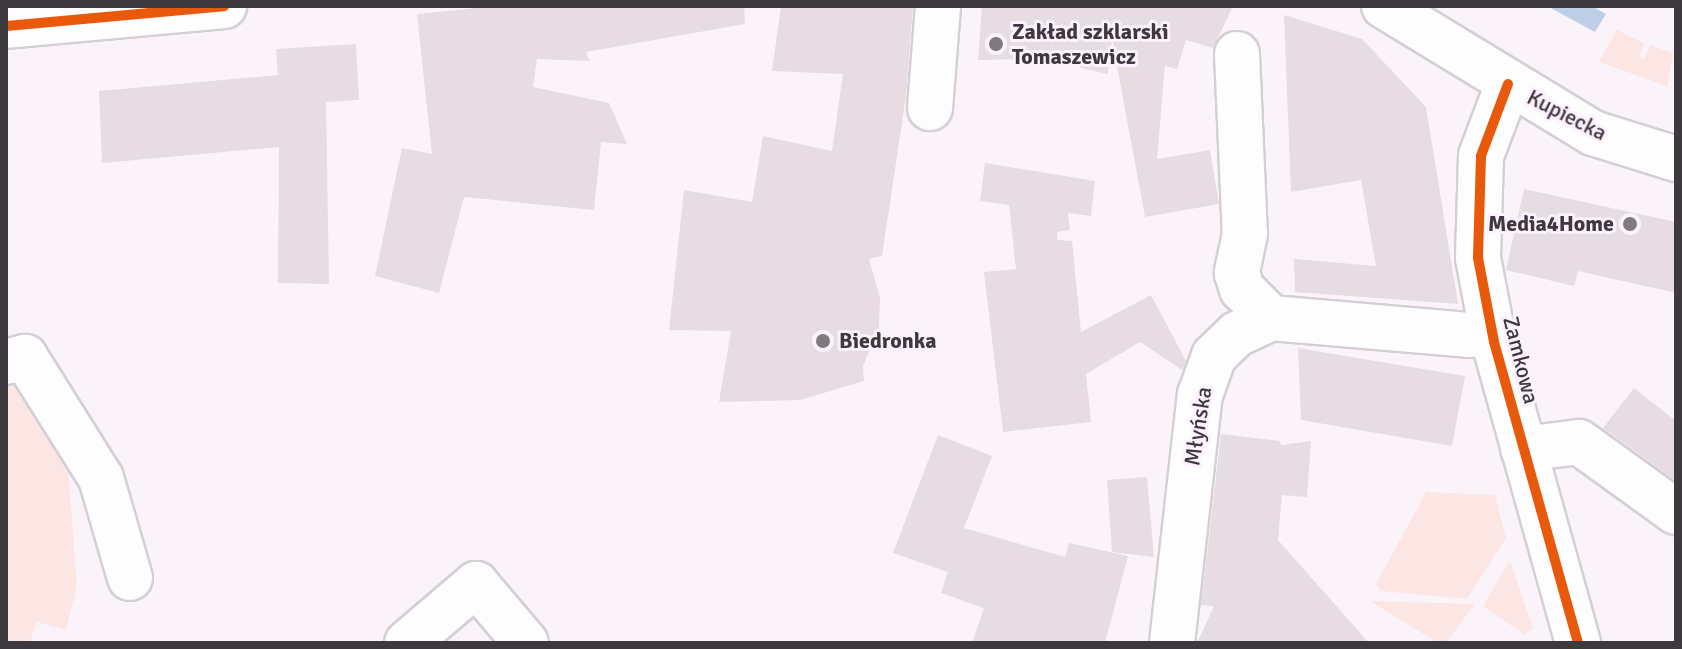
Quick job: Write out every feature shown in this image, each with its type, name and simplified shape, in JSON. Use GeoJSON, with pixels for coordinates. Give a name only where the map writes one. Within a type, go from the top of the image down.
{"type":"FeatureCollection","features":[{"type":"Feature","properties":{"kind":"street"},"geometry":{"type":"LineString","coordinates":[[6,26],[127,11],[224,6]]}},
{"type":"Feature","properties":{"kind":"street"},"geometry":{"type":"LineString","coordinates":[[930,108],[938,6]]}},
{"type":"Feature","properties":{"kind":"street","name":"Kupiecka"},"geometry":{"type":"LineString","coordinates":[[1384,6],[1593,133],[1676,159]]}},
{"type":"Feature","properties":{"kind":"street"},"geometry":{"type":"LineString","coordinates":[[1237,54],[1245,234],[1237,273],[1242,289],[1271,318],[1468,335],[1492,332]]}},
{"type":"Feature","properties":{"kind":"street","name":"Zamkowa"},"geometry":{"type":"LineString","coordinates":[[1508,84],[1481,156],[1476,224],[1492,332],[1523,449],[1572,606],[1578,643]]}},
{"type":"Feature","properties":{"kind":"street","name":"Młyńska"},"geometry":{"type":"LineString","coordinates":[[1172,643],[1200,395],[1214,356],[1237,334],[1271,318]]}},
{"type":"Feature","properties":{"kind":"street"},"geometry":{"type":"LineString","coordinates":[[6,362],[25,357],[101,478],[130,578]]}},
{"type":"Feature","properties":{"kind":"street"},"geometry":{"type":"LineString","coordinates":[[1523,449],[1579,442],[1676,512]]}},
{"type":"Feature","properties":{"kind":"street"},"geometry":{"type":"LineString","coordinates":[[407,643],[476,584],[526,643]]}},
{"type":"Feature","properties":{"kind":"shaded area"},"geometry":{"type":"Polygon","coordinates":[[[1617,30],[1644,43],[1639,56],[1644,59],[1650,45],[1673,53],[1667,86],[1599,62],[1617,30]]]}},
{"type":"Feature","properties":{"kind":"shaded area"},"geometry":{"type":"Polygon","coordinates":[[[10,379],[37,408],[68,468],[77,586],[66,630],[36,622],[30,643],[6,643],[6,380],[10,379]]]}},
{"type":"Feature","properties":{"kind":"shaded area"},"geometry":{"type":"Polygon","coordinates":[[[1426,492],[1495,495],[1506,538],[1467,599],[1380,591],[1376,584],[1426,492]]]}},
{"type":"Feature","properties":{"kind":"shaded area"},"geometry":{"type":"Polygon","coordinates":[[[1510,560],[1533,628],[1525,635],[1483,606],[1510,560]]]}},
{"type":"Feature","properties":{"kind":"shaded area"},"geometry":{"type":"Polygon","coordinates":[[[1370,601],[1475,604],[1446,643],[1438,643],[1370,601]]]}},
{"type":"Feature","properties":{"kind":"water"},"geometry":{"type":"Polygon","coordinates":[[[1547,6],[1591,6],[1606,14],[1595,32],[1547,6]]]}},
{"type":"Feature","properties":{"kind":"building"},"geometry":{"type":"Polygon","coordinates":[[[498,6],[744,6],[745,24],[586,52],[590,61],[537,59],[533,87],[609,103],[627,144],[601,142],[594,210],[464,197],[439,293],[375,276],[402,148],[432,154],[417,14],[498,6]]]}},
{"type":"Feature","properties":{"kind":"building"},"geometry":{"type":"Polygon","coordinates":[[[781,6],[913,6],[906,96],[882,256],[869,259],[880,298],[879,328],[863,366],[864,381],[800,400],[719,402],[731,331],[669,330],[684,190],[752,202],[763,136],[832,151],[843,74],[772,71],[781,6]]]}},
{"type":"Feature","properties":{"kind":"building"},"geometry":{"type":"Polygon","coordinates":[[[982,6],[1233,6],[1213,48],[1186,40],[1177,69],[1165,66],[1157,159],[1210,150],[1219,204],[1145,217],[1112,39],[1108,74],[1041,59],[978,60],[982,6]]]}},
{"type":"Feature","properties":{"kind":"building"},"geometry":{"type":"Polygon","coordinates":[[[1284,15],[1362,39],[1426,107],[1458,304],[1295,292],[1294,259],[1376,266],[1361,180],[1291,192],[1284,15]]]}},
{"type":"Feature","properties":{"kind":"building"},"geometry":{"type":"Polygon","coordinates":[[[356,44],[359,100],[326,102],[329,284],[278,283],[279,147],[102,163],[99,91],[278,75],[276,49],[356,44]]]}},
{"type":"Feature","properties":{"kind":"building"},"geometry":{"type":"Polygon","coordinates":[[[985,163],[1095,181],[1091,216],[1068,213],[1070,230],[1057,232],[1057,240],[1072,241],[1081,332],[1151,295],[1186,361],[1182,370],[1140,342],[1086,374],[1091,422],[1003,432],[984,272],[1016,269],[1009,205],[980,201],[985,163]]]}},
{"type":"Feature","properties":{"kind":"building"},"geometry":{"type":"Polygon","coordinates":[[[1524,189],[1676,222],[1676,293],[1578,271],[1574,286],[1506,270],[1524,189]]]}},
{"type":"Feature","properties":{"kind":"building"},"geometry":{"type":"Polygon","coordinates":[[[1298,348],[1465,376],[1452,446],[1301,420],[1298,348]]]}},
{"type":"Feature","properties":{"kind":"building"},"geometry":{"type":"Polygon","coordinates":[[[1634,388],[1676,421],[1676,481],[1603,428],[1634,388]]]}},
{"type":"Feature","properties":{"kind":"building"},"geometry":{"type":"Polygon","coordinates":[[[1221,434],[1280,441],[1281,445],[1311,441],[1307,497],[1282,495],[1278,540],[1369,643],[1197,643],[1214,606],[1201,605],[1221,434]]]}},
{"type":"Feature","properties":{"kind":"building"},"geometry":{"type":"Polygon","coordinates":[[[938,435],[992,456],[964,528],[1065,557],[1069,543],[1128,556],[1105,643],[972,643],[984,608],[941,593],[948,572],[893,553],[938,435]]]}},
{"type":"Feature","properties":{"kind":"building"},"geometry":{"type":"Polygon","coordinates":[[[1147,477],[1154,557],[1112,552],[1107,480],[1147,477]]]}},
{"type":"Feature","properties":{"kind":"cycle path"},"geometry":{"type":"LineString","coordinates":[[6,26],[224,6]]}},
{"type":"Feature","properties":{"kind":"cycle path"},"geometry":{"type":"LineString","coordinates":[[1508,84],[1481,156],[1478,258],[1494,342],[1578,643]]}},
{"type":"Feature","properties":{"kind":"place","name":"Zakład szklarski Tomaszewicz"},"geometry":{"type":"Point","coordinates":[996,44]}},
{"type":"Feature","properties":{"kind":"place","name":"Media4Home"},"geometry":{"type":"Point","coordinates":[1630,224]}},
{"type":"Feature","properties":{"kind":"place","name":"Biedronka"},"geometry":{"type":"Point","coordinates":[823,341]}}]}
